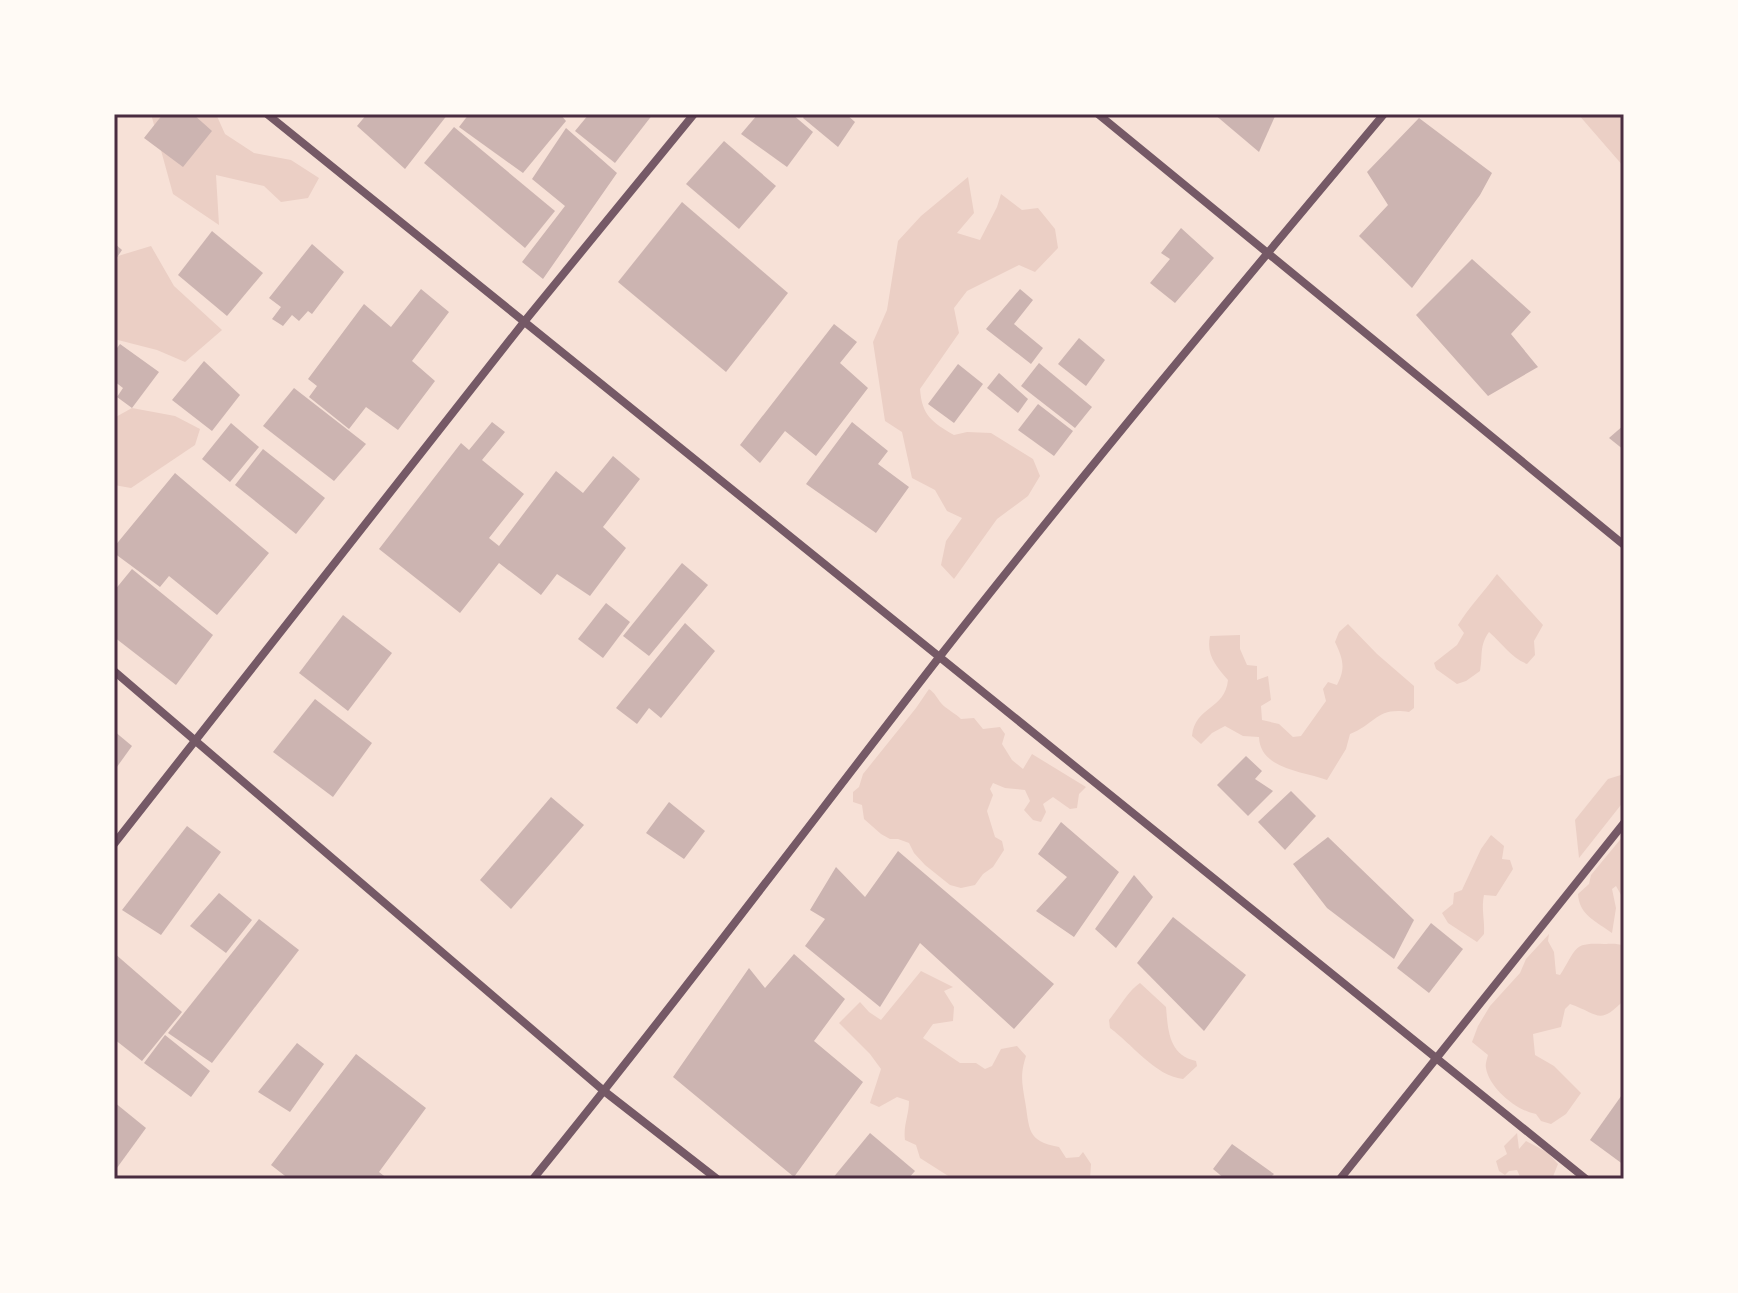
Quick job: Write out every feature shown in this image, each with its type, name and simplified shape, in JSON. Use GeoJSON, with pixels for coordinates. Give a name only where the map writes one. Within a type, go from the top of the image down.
{"type":"FeatureCollection","features":[{"type":"Feature","properties":{"kind":"street"},"geometry":{"type":"LineString","coordinates":[[267,114],[1586,1179]]}},
{"type":"Feature","properties":{"kind":"street"},"geometry":{"type":"LineString","coordinates":[[114,844],[524,322],[694,114]]}},
{"type":"Feature","properties":{"kind":"street"},"geometry":{"type":"LineString","coordinates":[[1098,114],[1624,545]]}},
{"type":"Feature","properties":{"kind":"street"},"geometry":{"type":"LineString","coordinates":[[533,1179],[940,657],[1267,253],[1384,114]]}},
{"type":"Feature","properties":{"kind":"street"},"geometry":{"type":"LineString","coordinates":[[114,671],[604,1091],[717,1179]]}},
{"type":"Feature","properties":{"kind":"street"},"geometry":{"type":"LineString","coordinates":[[1340,1179],[1624,823]]}},
{"type":"Feature","properties":{"kind":"shaded area"},"geometry":{"type":"Polygon","coordinates":[[[151,114],[216,114],[225,134],[254,153],[291,160],[319,178],[308,198],[281,202],[264,186],[216,175],[219,225],[173,194],[151,114]]]}},
{"type":"Feature","properties":{"kind":"shaded area"},"geometry":{"type":"Polygon","coordinates":[[[1578,114],[1624,114],[1624,167],[1578,114]]]}},
{"type":"Feature","properties":{"kind":"shaded area"},"geometry":{"type":"Polygon","coordinates":[[[968,177],[974,213],[957,233],[980,240],[1001,194],[1022,210],[1038,208],[1055,229],[1058,248],[1035,272],[1019,265],[967,291],[954,308],[959,333],[920,389],[926,412],[940,426],[954,435],[991,433],[1033,459],[1040,476],[1028,496],[997,519],[954,579],[941,565],[946,541],[962,518],[947,511],[935,490],[912,478],[902,432],[885,421],[873,342],[887,310],[898,241],[921,216],[968,177]]]}},
{"type":"Feature","properties":{"kind":"shaded area"},"geometry":{"type":"Polygon","coordinates":[[[151,246],[174,286],[222,330],[185,362],[157,350],[114,339],[114,278],[118,256],[151,246]]]}},
{"type":"Feature","properties":{"kind":"shaded area"},"geometry":{"type":"Polygon","coordinates":[[[132,408],[175,416],[200,429],[195,445],[131,488],[114,485],[114,418],[132,408]]]}},
{"type":"Feature","properties":{"kind":"shaded area"},"geometry":{"type":"Polygon","coordinates":[[[1497,574],[1543,625],[1534,641],[1535,655],[1527,664],[1521,661],[1489,632],[1483,646],[1480,671],[1457,684],[1436,669],[1434,663],[1457,645],[1464,633],[1458,625],[1497,574]]]}},
{"type":"Feature","properties":{"kind":"shaded area"},"geometry":{"type":"Polygon","coordinates":[[[1348,624],[1414,686],[1414,708],[1409,712],[1383,714],[1350,734],[1346,749],[1327,780],[1274,762],[1261,748],[1259,737],[1243,736],[1225,726],[1201,744],[1192,736],[1198,719],[1222,697],[1228,680],[1211,655],[1210,636],[1240,635],[1240,649],[1247,665],[1257,666],[1257,680],[1268,676],[1271,700],[1261,706],[1262,720],[1279,724],[1293,737],[1301,736],[1326,701],[1323,689],[1328,682],[1337,685],[1342,664],[1335,642],[1339,632],[1348,624]]]}},
{"type":"Feature","properties":{"kind":"shaded area"},"geometry":{"type":"Polygon","coordinates":[[[929,689],[961,719],[974,718],[983,729],[1000,727],[1005,734],[1002,744],[1012,760],[1023,769],[1032,754],[1086,787],[1079,794],[1077,808],[1070,809],[1053,797],[1043,804],[1046,812],[1041,822],[1033,820],[1024,810],[1030,801],[1025,790],[993,783],[990,789],[993,795],[987,811],[995,837],[1002,841],[1004,850],[975,885],[961,888],[950,885],[925,865],[909,843],[881,834],[864,819],[862,805],[853,802],[853,792],[859,787],[863,774],[929,689]]]}},
{"type":"Feature","properties":{"kind":"shaded area"},"geometry":{"type":"Polygon","coordinates":[[[1624,774],[1624,801],[1579,858],[1575,820],[1608,779],[1624,774]]]}},
{"type":"Feature","properties":{"kind":"shaded area"},"geometry":{"type":"Polygon","coordinates":[[[1491,835],[1504,846],[1502,859],[1510,860],[1513,869],[1496,896],[1484,895],[1484,934],[1477,942],[1448,923],[1442,913],[1453,904],[1454,893],[1462,890],[1491,835]]]}},
{"type":"Feature","properties":{"kind":"shaded area"},"geometry":{"type":"Polygon","coordinates":[[[1624,835],[1624,900],[1616,886],[1612,889],[1616,908],[1612,933],[1585,913],[1578,894],[1589,884],[1591,875],[1624,835]]]}},
{"type":"Feature","properties":{"kind":"shaded area"},"geometry":{"type":"Polygon","coordinates":[[[1549,934],[1556,974],[1560,975],[1580,946],[1624,946],[1621,972],[1624,975],[1624,1000],[1616,1008],[1598,1016],[1570,1004],[1565,1009],[1561,1027],[1533,1034],[1535,1055],[1554,1066],[1581,1093],[1566,1114],[1551,1124],[1541,1121],[1536,1114],[1513,1103],[1498,1091],[1488,1076],[1488,1055],[1472,1042],[1490,1006],[1549,934]]]}},
{"type":"Feature","properties":{"kind":"shaded area"},"geometry":{"type":"Polygon","coordinates":[[[921,971],[953,987],[944,991],[954,1007],[953,1021],[933,1024],[923,1038],[960,1063],[976,1063],[985,1069],[992,1066],[1001,1049],[1017,1046],[1026,1056],[1022,1083],[1032,1132],[1040,1141],[1059,1147],[1066,1158],[1079,1157],[1083,1152],[1091,1164],[1090,1179],[953,1179],[920,1158],[916,1145],[905,1140],[909,1101],[897,1097],[879,1107],[870,1103],[881,1069],[839,1023],[860,1002],[881,1020],[921,971]]]}},
{"type":"Feature","properties":{"kind":"shaded area"},"geometry":{"type":"Polygon","coordinates":[[[1140,983],[1166,1007],[1169,1033],[1175,1048],[1196,1061],[1197,1066],[1183,1079],[1153,1066],[1110,1028],[1109,1020],[1140,983]]]}},
{"type":"Feature","properties":{"kind":"shaded area"},"geometry":{"type":"Polygon","coordinates":[[[1517,1133],[1519,1149],[1526,1141],[1547,1152],[1558,1164],[1552,1179],[1521,1179],[1517,1170],[1505,1175],[1499,1171],[1496,1161],[1507,1154],[1504,1146],[1517,1133]]]}},
{"type":"Feature","properties":{"kind":"building"},"geometry":{"type":"Polygon","coordinates":[[[163,114],[193,114],[212,131],[183,167],[144,138],[163,114]]]}},
{"type":"Feature","properties":{"kind":"building"},"geometry":{"type":"Polygon","coordinates":[[[367,114],[448,114],[405,169],[357,126],[367,114]]]}},
{"type":"Feature","properties":{"kind":"building"},"geometry":{"type":"Polygon","coordinates":[[[469,114],[560,114],[566,121],[523,173],[459,127],[469,114]]]}},
{"type":"Feature","properties":{"kind":"building"},"geometry":{"type":"Polygon","coordinates":[[[589,114],[653,114],[615,163],[575,131],[589,114]]]}},
{"type":"Feature","properties":{"kind":"building"},"geometry":{"type":"Polygon","coordinates":[[[758,114],[792,114],[813,132],[787,167],[741,134],[758,114]]]}},
{"type":"Feature","properties":{"kind":"building"},"geometry":{"type":"Polygon","coordinates":[[[806,114],[846,114],[855,122],[838,147],[803,118],[806,114]]]}},
{"type":"Feature","properties":{"kind":"building"},"geometry":{"type":"Polygon","coordinates":[[[1214,114],[1276,114],[1259,152],[1214,114]]]}},
{"type":"Feature","properties":{"kind":"building"},"geometry":{"type":"Polygon","coordinates":[[[1419,118],[1492,173],[1480,195],[1412,288],[1359,236],[1388,205],[1367,172],[1419,118]]]}},
{"type":"Feature","properties":{"kind":"building"},"geometry":{"type":"Polygon","coordinates":[[[454,127],[555,211],[525,248],[424,163],[454,127]]]}},
{"type":"Feature","properties":{"kind":"building"},"geometry":{"type":"Polygon","coordinates":[[[566,128],[617,173],[543,279],[522,262],[565,206],[532,179],[566,128]]]}},
{"type":"Feature","properties":{"kind":"building"},"geometry":{"type":"Polygon","coordinates":[[[724,141],[776,186],[739,229],[686,184],[724,141]]]}},
{"type":"Feature","properties":{"kind":"building"},"geometry":{"type":"Polygon","coordinates":[[[682,202],[788,293],[726,372],[618,282],[682,202]]]}},
{"type":"Feature","properties":{"kind":"building"},"geometry":{"type":"Polygon","coordinates":[[[1181,228],[1214,258],[1175,303],[1150,283],[1170,259],[1161,253],[1181,228]]]}},
{"type":"Feature","properties":{"kind":"building"},"geometry":{"type":"Polygon","coordinates":[[[212,231],[263,273],[227,316],[178,275],[212,231]]]}},
{"type":"Feature","properties":{"kind":"building"},"geometry":{"type":"Polygon","coordinates":[[[114,243],[122,250],[114,262],[114,243]]]}},
{"type":"Feature","properties":{"kind":"building"},"geometry":{"type":"Polygon","coordinates":[[[312,244],[344,272],[312,314],[308,311],[299,321],[292,315],[283,326],[272,319],[281,307],[269,298],[312,244]]]}},
{"type":"Feature","properties":{"kind":"building"},"geometry":{"type":"Polygon","coordinates":[[[1472,259],[1531,312],[1511,334],[1538,367],[1488,396],[1416,315],[1472,259]]]}},
{"type":"Feature","properties":{"kind":"building"},"geometry":{"type":"Polygon","coordinates":[[[421,289],[449,312],[412,361],[435,381],[398,430],[366,407],[349,429],[309,397],[317,386],[308,379],[364,304],[391,327],[421,289]]]}},
{"type":"Feature","properties":{"kind":"building"},"geometry":{"type":"Polygon","coordinates":[[[1020,289],[1033,300],[1014,324],[1043,348],[1031,364],[986,329],[1020,289]]]}},
{"type":"Feature","properties":{"kind":"building"},"geometry":{"type":"Polygon","coordinates":[[[834,324],[857,342],[840,363],[868,388],[816,456],[785,431],[760,463],[740,445],[834,324]]]}},
{"type":"Feature","properties":{"kind":"building"},"geometry":{"type":"Polygon","coordinates":[[[1079,338],[1105,360],[1086,386],[1058,364],[1079,338]]]}},
{"type":"Feature","properties":{"kind":"building"},"geometry":{"type":"Polygon","coordinates":[[[120,344],[159,372],[132,408],[117,397],[123,388],[114,381],[114,352],[120,344]]]}},
{"type":"Feature","properties":{"kind":"building"},"geometry":{"type":"Polygon","coordinates":[[[204,361],[240,395],[212,431],[172,400],[204,361]]]}},
{"type":"Feature","properties":{"kind":"building"},"geometry":{"type":"Polygon","coordinates":[[[1039,363],[1092,407],[1075,428],[1021,386],[1039,363]]]}},
{"type":"Feature","properties":{"kind":"building"},"geometry":{"type":"Polygon","coordinates":[[[958,364],[983,384],[954,423],[928,404],[958,364]]]}},
{"type":"Feature","properties":{"kind":"building"},"geometry":{"type":"Polygon","coordinates":[[[999,373],[1028,399],[1018,413],[987,388],[999,373]]]}},
{"type":"Feature","properties":{"kind":"building"},"geometry":{"type":"Polygon","coordinates":[[[294,388],[366,444],[334,481],[263,426],[294,388]]]}},
{"type":"Feature","properties":{"kind":"building"},"geometry":{"type":"Polygon","coordinates":[[[1038,404],[1073,431],[1054,456],[1018,430],[1038,404]]]}},
{"type":"Feature","properties":{"kind":"building"},"geometry":{"type":"Polygon","coordinates":[[[492,422],[505,432],[482,460],[524,494],[489,538],[499,546],[556,471],[583,493],[613,456],[640,479],[603,527],[626,548],[590,596],[557,574],[541,595],[499,563],[460,613],[379,549],[461,443],[469,450],[492,422]]]}},
{"type":"Feature","properties":{"kind":"building"},"geometry":{"type":"Polygon","coordinates":[[[852,422],[888,451],[878,464],[909,487],[876,533],[806,484],[852,422]]]}},
{"type":"Feature","properties":{"kind":"building"},"geometry":{"type":"Polygon","coordinates":[[[231,423],[259,447],[230,482],[202,459],[231,423]]]}},
{"type":"Feature","properties":{"kind":"building"},"geometry":{"type":"Polygon","coordinates":[[[1624,425],[1624,450],[1609,438],[1624,425]]]}},
{"type":"Feature","properties":{"kind":"building"},"geometry":{"type":"Polygon","coordinates":[[[263,449],[325,498],[296,534],[235,485],[263,449]]]}},
{"type":"Feature","properties":{"kind":"building"},"geometry":{"type":"Polygon","coordinates":[[[175,473],[269,553],[217,615],[169,576],[160,587],[114,553],[114,547],[175,473]]]}},
{"type":"Feature","properties":{"kind":"building"},"geometry":{"type":"Polygon","coordinates":[[[682,563],[708,585],[649,656],[623,636],[682,563]]]}},
{"type":"Feature","properties":{"kind":"building"},"geometry":{"type":"Polygon","coordinates":[[[132,569],[213,635],[176,685],[114,637],[114,591],[132,569]]]}},
{"type":"Feature","properties":{"kind":"building"},"geometry":{"type":"Polygon","coordinates":[[[606,603],[630,622],[603,658],[578,639],[606,603]]]}},
{"type":"Feature","properties":{"kind":"building"},"geometry":{"type":"Polygon","coordinates":[[[343,615],[392,653],[348,711],[299,673],[343,615]]]}},
{"type":"Feature","properties":{"kind":"building"},"geometry":{"type":"Polygon","coordinates":[[[685,623],[715,651],[661,718],[649,708],[637,724],[616,708],[685,623]]]}},
{"type":"Feature","properties":{"kind":"building"},"geometry":{"type":"Polygon","coordinates":[[[315,699],[372,743],[333,797],[273,752],[315,699]]]}},
{"type":"Feature","properties":{"kind":"building"},"geometry":{"type":"Polygon","coordinates":[[[114,731],[132,746],[114,771],[114,731]]]}},
{"type":"Feature","properties":{"kind":"building"},"geometry":{"type":"Polygon","coordinates":[[[1246,756],[1262,771],[1255,779],[1273,791],[1248,816],[1217,785],[1246,756]]]}},
{"type":"Feature","properties":{"kind":"building"},"geometry":{"type":"Polygon","coordinates":[[[1291,791],[1316,816],[1285,850],[1258,822],[1291,791]]]}},
{"type":"Feature","properties":{"kind":"building"},"geometry":{"type":"Polygon","coordinates":[[[551,797],[584,825],[511,909],[480,880],[551,797]]]}},
{"type":"Feature","properties":{"kind":"building"},"geometry":{"type":"Polygon","coordinates":[[[669,802],[705,831],[684,859],[646,833],[669,802]]]}},
{"type":"Feature","properties":{"kind":"building"},"geometry":{"type":"Polygon","coordinates":[[[1061,822],[1119,872],[1074,937],[1036,911],[1067,877],[1038,854],[1061,822]]]}},
{"type":"Feature","properties":{"kind":"building"},"geometry":{"type":"Polygon","coordinates":[[[187,826],[221,852],[161,935],[122,910],[187,826]]]}},
{"type":"Feature","properties":{"kind":"building"},"geometry":{"type":"Polygon","coordinates":[[[1328,837],[1414,920],[1394,959],[1327,908],[1293,864],[1328,837]]]}},
{"type":"Feature","properties":{"kind":"building"},"geometry":{"type":"Polygon","coordinates":[[[898,851],[1054,984],[1014,1029],[920,943],[880,1007],[805,946],[825,919],[810,910],[836,867],[865,897],[898,851]]]}},
{"type":"Feature","properties":{"kind":"building"},"geometry":{"type":"Polygon","coordinates":[[[1134,875],[1153,897],[1116,948],[1095,929],[1134,875]]]}},
{"type":"Feature","properties":{"kind":"building"},"geometry":{"type":"Polygon","coordinates":[[[219,893],[252,920],[226,953],[190,926],[219,893]]]}},
{"type":"Feature","properties":{"kind":"building"},"geometry":{"type":"Polygon","coordinates":[[[1173,917],[1246,975],[1204,1031],[1137,963],[1173,917]]]}},
{"type":"Feature","properties":{"kind":"building"},"geometry":{"type":"Polygon","coordinates":[[[259,919],[299,950],[212,1063],[168,1033],[259,919]]]}},
{"type":"Feature","properties":{"kind":"building"},"geometry":{"type":"Polygon","coordinates":[[[1431,923],[1463,949],[1429,993],[1397,968],[1431,923]]]}},
{"type":"Feature","properties":{"kind":"building"},"geometry":{"type":"Polygon","coordinates":[[[114,953],[182,1012],[142,1061],[114,1039],[114,953]]]}},
{"type":"Feature","properties":{"kind":"building"},"geometry":{"type":"Polygon","coordinates":[[[794,954],[845,999],[814,1041],[863,1082],[794,1177],[673,1077],[749,968],[765,988],[794,954]]]}},
{"type":"Feature","properties":{"kind":"building"},"geometry":{"type":"Polygon","coordinates":[[[165,1035],[210,1071],[191,1097],[144,1063],[165,1035]]]}},
{"type":"Feature","properties":{"kind":"building"},"geometry":{"type":"Polygon","coordinates":[[[297,1043],[324,1064],[290,1112],[258,1092],[297,1043]]]}},
{"type":"Feature","properties":{"kind":"building"},"geometry":{"type":"Polygon","coordinates":[[[356,1054],[426,1108],[379,1172],[388,1179],[289,1179],[271,1165],[356,1054]]]}},
{"type":"Feature","properties":{"kind":"building"},"geometry":{"type":"Polygon","coordinates":[[[1624,1092],[1624,1165],[1590,1140],[1624,1092]]]}},
{"type":"Feature","properties":{"kind":"building"},"geometry":{"type":"Polygon","coordinates":[[[114,1102],[146,1128],[114,1172],[114,1102]]]}},
{"type":"Feature","properties":{"kind":"building"},"geometry":{"type":"Polygon","coordinates":[[[870,1133],[915,1171],[908,1179],[832,1179],[870,1133]]]}},
{"type":"Feature","properties":{"kind":"building"},"geometry":{"type":"Polygon","coordinates":[[[1232,1144],[1274,1174],[1269,1179],[1225,1179],[1213,1169],[1232,1144]]]}}]}
